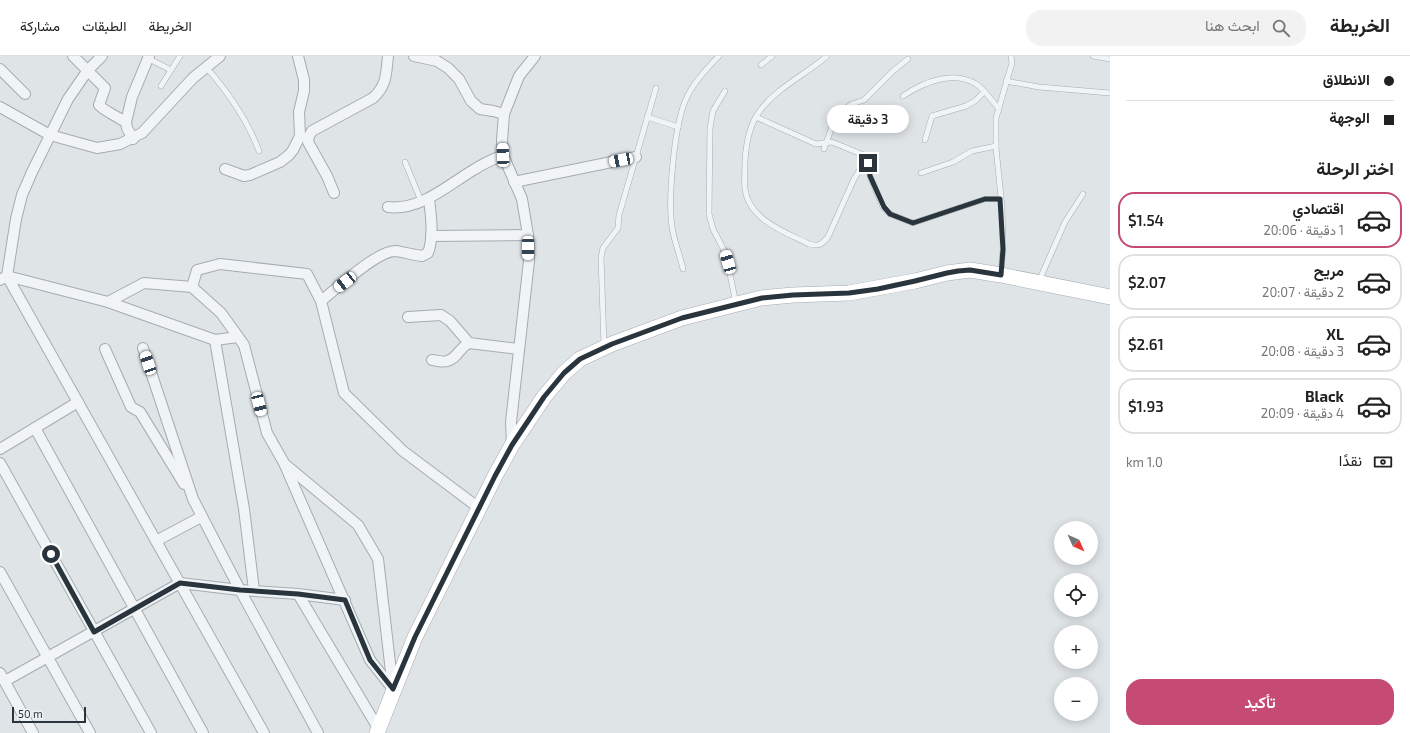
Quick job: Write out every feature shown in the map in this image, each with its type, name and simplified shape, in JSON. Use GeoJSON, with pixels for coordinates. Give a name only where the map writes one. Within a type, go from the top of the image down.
{"type":"FeatureCollection","features":[{"type":"Feature","properties":{"kind":"main road"},"geometry":{"type":"LineString","coordinates":[[378,730],[393,689],[415,637],[512,445],[544,397],[564,373],[580,359],[604,348],[682,318],[762,298],[793,295],[849,293],[878,289],[947,273],[970,270],[1039,282],[1110,297]]}},
{"type":"Feature","properties":{"kind":"street"},"geometry":{"type":"LineString","coordinates":[[73,56],[105,88],[99,105],[102,109],[126,122]]}},
{"type":"Feature","properties":{"kind":"street"},"geometry":{"type":"LineString","coordinates":[[102,56],[88,70],[68,99],[32,172],[22,195],[4,278],[78,402],[264,733]]}},
{"type":"Feature","properties":{"kind":"street"},"geometry":{"type":"LineString","coordinates":[[0,107],[50,135],[97,148],[120,144],[142,133],[193,78],[220,56]]}},
{"type":"Feature","properties":{"kind":"street"},"geometry":{"type":"LineString","coordinates":[[225,169],[244,176],[250,175],[280,162],[293,150],[300,136],[298,112],[304,91],[304,80],[298,56]]}},
{"type":"Feature","properties":{"kind":"street"},"geometry":{"type":"LineString","coordinates":[[334,194],[327,176],[308,142],[309,136],[312,131],[373,98],[380,91],[385,82],[388,56]]}},
{"type":"Feature","properties":{"kind":"street"},"geometry":{"type":"LineString","coordinates":[[414,56],[437,62],[448,68],[459,79],[471,101],[480,109],[504,114]]}},
{"type":"Feature","properties":{"kind":"street"},"geometry":{"type":"LineString","coordinates":[[512,445],[512,422],[529,260],[528,235],[522,199],[503,155],[504,114],[519,76],[535,56]]}},
{"type":"Feature","properties":{"kind":"street"},"geometry":{"type":"LineString","coordinates":[[132,139],[126,122],[132,98],[148,57]]}},
{"type":"Feature","properties":{"kind":"street"},"geometry":{"type":"LineString","coordinates":[[1,74],[24,94]]}},
{"type":"Feature","properties":{"kind":"street"},"geometry":{"type":"LineString","coordinates":[[388,206],[397,208],[425,200],[476,168],[503,155]]}},
{"type":"Feature","properties":{"kind":"street"},"geometry":{"type":"LineString","coordinates":[[514,182],[636,157]]}},
{"type":"Feature","properties":{"kind":"street"},"geometry":{"type":"LineString","coordinates":[[322,301],[383,254],[395,252],[419,256],[425,255],[429,250],[431,236],[425,200]]}},
{"type":"Feature","properties":{"kind":"street"},"geometry":{"type":"LineString","coordinates":[[431,236],[528,235]]}},
{"type":"Feature","properties":{"kind":"street"},"geometry":{"type":"LineString","coordinates":[[192,287],[197,270],[220,264],[307,274],[322,301],[344,393],[403,451],[479,508]]}},
{"type":"Feature","properties":{"kind":"street"},"geometry":{"type":"LineString","coordinates":[[4,278],[108,302],[215,340],[238,337]]}},
{"type":"Feature","properties":{"kind":"street"},"geometry":{"type":"LineString","coordinates":[[108,302],[144,283],[192,287],[221,313],[244,345],[267,433],[284,463],[370,660],[393,689]]}},
{"type":"Feature","properties":{"kind":"street"},"geometry":{"type":"LineString","coordinates":[[408,317],[442,315],[450,321],[470,343]]}},
{"type":"Feature","properties":{"kind":"street"},"geometry":{"type":"LineString","coordinates":[[215,340],[244,509],[254,590]]}},
{"type":"Feature","properties":{"kind":"street"},"geometry":{"type":"LineString","coordinates":[[432,360],[446,362],[452,359],[463,347],[470,343],[519,348]]}},
{"type":"Feature","properties":{"kind":"street"},"geometry":{"type":"LineString","coordinates":[[143,348],[193,499],[201,517],[318,733]]}},
{"type":"Feature","properties":{"kind":"street"},"geometry":{"type":"LineString","coordinates":[[106,349],[131,407],[140,412],[193,499]]}},
{"type":"Feature","properties":{"kind":"street"},"geometry":{"type":"LineString","coordinates":[[0,449],[78,402]]}},
{"type":"Feature","properties":{"kind":"street"},"geometry":{"type":"LineString","coordinates":[[34,428],[204,733]]}},
{"type":"Feature","properties":{"kind":"street"},"geometry":{"type":"LineString","coordinates":[[0,462],[151,733]]}},
{"type":"Feature","properties":{"kind":"street"},"geometry":{"type":"LineString","coordinates":[[284,463],[358,524],[378,559],[393,689]]}},
{"type":"Feature","properties":{"kind":"street"},"geometry":{"type":"LineString","coordinates":[[156,541],[201,517]]}},
{"type":"Feature","properties":{"kind":"street"},"geometry":{"type":"LineString","coordinates":[[0,572],[90,733]]}},
{"type":"Feature","properties":{"kind":"street"},"geometry":{"type":"LineString","coordinates":[[33,733],[2,677],[48,657],[180,583],[345,600]]}},
{"type":"Feature","properties":{"kind":"street"},"geometry":{"type":"LineString","coordinates":[[298,594],[378,730]]}},
{"type":"Feature","properties":{"kind":"lane"},"geometry":{"type":"LineString","coordinates":[[161,86],[180,56]]}},
{"type":"Feature","properties":{"kind":"lane"},"geometry":{"type":"LineString","coordinates":[[683,269],[672,229],[670,210],[678,127],[686,97],[708,67],[719,56]]}},
{"type":"Feature","properties":{"kind":"lane"},"geometry":{"type":"LineString","coordinates":[[761,65],[772,56]]}},
{"type":"Feature","properties":{"kind":"lane"},"geometry":{"type":"LineString","coordinates":[[827,56],[775,95],[759,111],[746,144],[745,189],[756,213],[768,223],[815,246],[824,243],[854,179],[862,165],[868,163]]}},
{"type":"Feature","properties":{"kind":"lane"},"geometry":{"type":"LineString","coordinates":[[1001,275],[1003,249],[996,146],[996,118],[1012,63],[1011,56]]}},
{"type":"Feature","properties":{"kind":"lane"},"geometry":{"type":"LineString","coordinates":[[1093,56],[1110,59]]}},
{"type":"Feature","properties":{"kind":"lane"},"geometry":{"type":"LineString","coordinates":[[148,57],[171,70]]}},
{"type":"Feature","properties":{"kind":"lane"},"geometry":{"type":"LineString","coordinates":[[825,146],[835,118],[852,104],[864,100],[893,71],[908,59]]}},
{"type":"Feature","properties":{"kind":"lane"},"geometry":{"type":"LineString","coordinates":[[206,66],[237,107],[248,126],[259,151]]}},
{"type":"Feature","properties":{"kind":"lane"},"geometry":{"type":"LineString","coordinates":[[903,96],[933,80],[954,77],[977,84],[999,109]]}},
{"type":"Feature","properties":{"kind":"lane"},"geometry":{"type":"LineString","coordinates":[[1006,81],[1039,88],[1110,93]]}},
{"type":"Feature","properties":{"kind":"lane"},"geometry":{"type":"LineString","coordinates":[[604,348],[601,257],[603,248],[618,228],[619,215],[656,88]]}},
{"type":"Feature","properties":{"kind":"lane"},"geometry":{"type":"LineString","coordinates":[[725,90],[713,111],[710,128],[709,214],[713,229],[727,258],[736,305]]}},
{"type":"Feature","properties":{"kind":"lane"},"geometry":{"type":"LineString","coordinates":[[925,140],[932,116],[966,106],[975,101],[984,92]]}},
{"type":"Feature","properties":{"kind":"lane"},"geometry":{"type":"LineString","coordinates":[[756,117],[816,144],[825,146],[832,142],[866,156],[870,176],[884,207],[890,214],[913,223],[985,199],[1000,199]]}},
{"type":"Feature","properties":{"kind":"lane"},"geometry":{"type":"LineString","coordinates":[[647,118],[678,127]]}},
{"type":"Feature","properties":{"kind":"lane"},"geometry":{"type":"LineString","coordinates":[[921,173],[953,162],[972,151],[996,146]]}},
{"type":"Feature","properties":{"kind":"lane"},"geometry":{"type":"LineString","coordinates":[[405,162],[425,200]]}},
{"type":"Feature","properties":{"kind":"lane"},"geometry":{"type":"LineString","coordinates":[[1039,282],[1065,222],[1082,194]]}},
{"type":"Feature","properties":{"kind":"route"},"geometry":{"type":"LineString","coordinates":[[51,554],[94,632],[180,583],[345,600],[370,660],[393,689],[415,637],[512,445],[544,397],[564,373],[580,359],[612,344],[682,318],[762,298],[793,295],[849,293],[878,289],[958,271],[970,270],[1001,275],[1003,249],[1002,207],[1000,199],[985,199],[913,223],[890,214],[884,207],[870,176],[868,163]]}}]}
